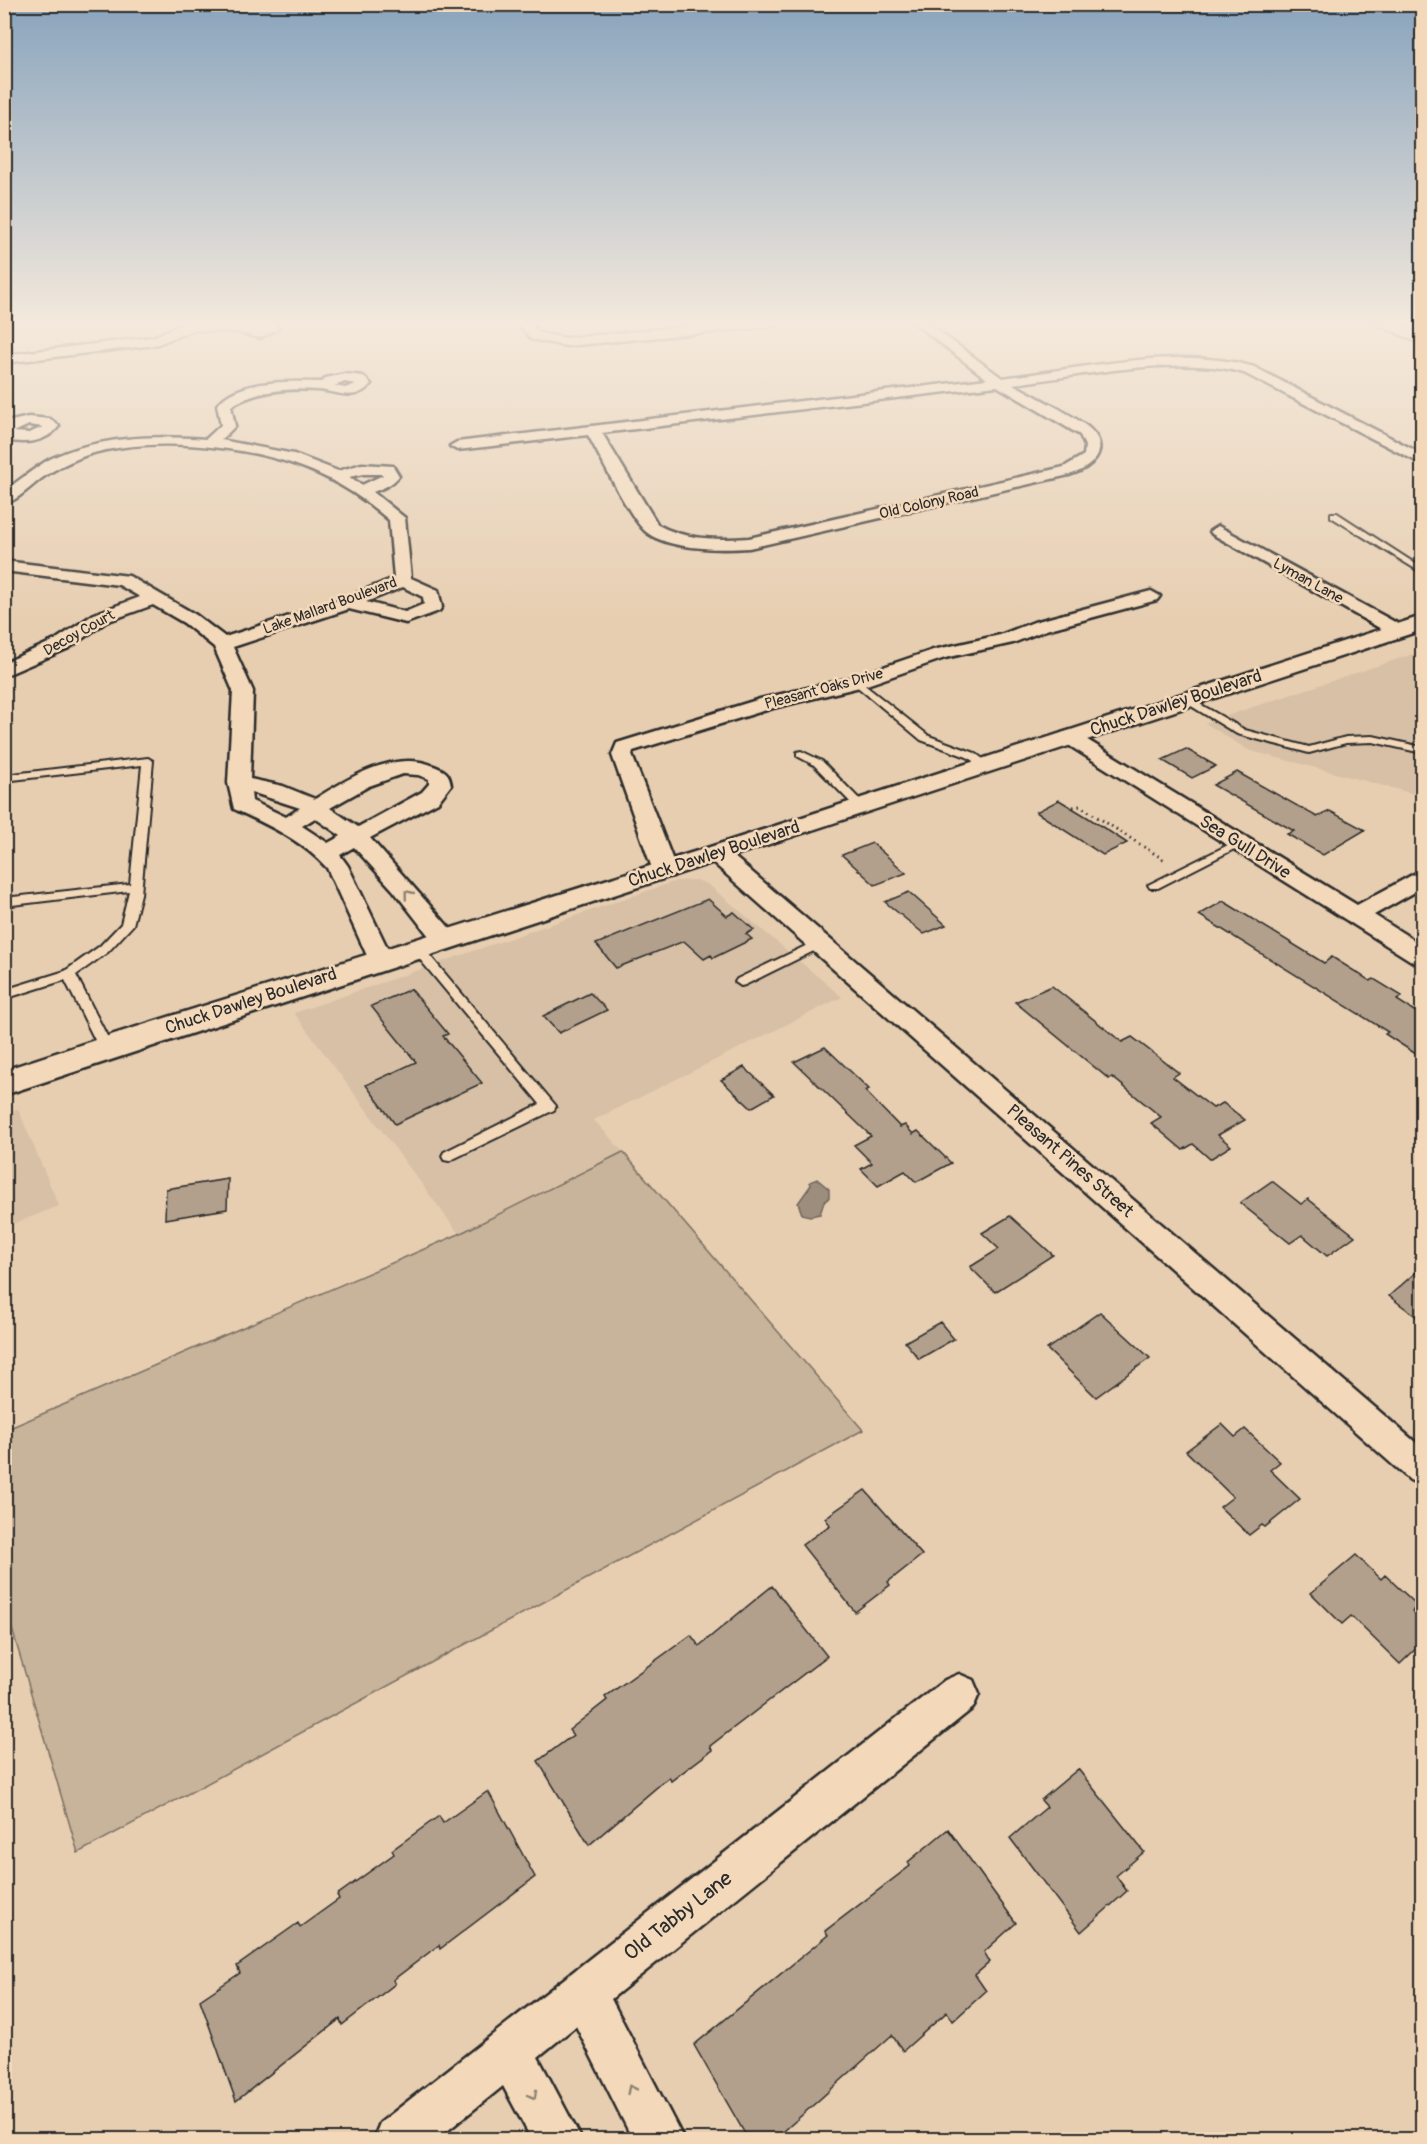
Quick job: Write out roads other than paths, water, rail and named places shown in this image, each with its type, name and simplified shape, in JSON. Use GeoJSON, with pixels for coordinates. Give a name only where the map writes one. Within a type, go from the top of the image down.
{"type":"FeatureCollection","features":[{"type":"Feature","properties":{"kind":"main road","name":"Chuck Dawley Boulevard"},"geometry":{"type":"LineString","coordinates":[[4,1083],[106,1047],[665,871],[1422,623]]}},
{"type":"Feature","properties":{"kind":"street"},"geometry":{"type":"LineString","coordinates":[[210,442],[228,426],[227,422]]}},
{"type":"Feature","properties":{"kind":"street"},"geometry":{"type":"LineString","coordinates":[[457,447],[675,422]]}},
{"type":"Feature","properties":{"kind":"street","name":"Old Colony Road"},"geometry":{"type":"LineString","coordinates":[[594,432],[644,519],[652,528],[668,537],[722,545],[749,543],[1069,470],[1085,464],[1093,455],[1093,443],[1085,432],[1068,422]]}},
{"type":"Feature","properties":{"kind":"street"},"geometry":{"type":"LineString","coordinates":[[1349,422],[1422,460]]}},
{"type":"Feature","properties":{"kind":"street","name":"Lake Mallard Boulevard"},"geometry":{"type":"LineString","coordinates":[[4,499],[58,462],[99,448],[149,442],[210,442],[251,448],[317,467],[397,518],[403,580],[348,603],[222,644]]}},
{"type":"Feature","properties":{"kind":"street"},"geometry":{"type":"LineString","coordinates":[[31,448],[58,462]]}},
{"type":"Feature","properties":{"kind":"street"},"geometry":{"type":"LineString","coordinates":[[334,477],[362,469],[388,469],[391,476],[383,483],[359,492]]}},
{"type":"Feature","properties":{"kind":"street","name":"Lyman Lane"},"geometry":{"type":"LineString","coordinates":[[1218,531],[1398,631]]}},
{"type":"Feature","properties":{"kind":"street"},"geometry":{"type":"LineString","coordinates":[[4,566],[123,580],[190,619],[222,644],[243,691],[239,783],[242,804],[287,826],[327,853],[337,866],[381,960]]}},
{"type":"Feature","properties":{"kind":"street"},"geometry":{"type":"LineString","coordinates":[[348,603],[406,618],[433,607],[432,594],[403,580]]}},
{"type":"Feature","properties":{"kind":"street","name":"Pleasant Oaks Drive"},"geometry":{"type":"LineString","coordinates":[[665,871],[622,755],[624,747],[767,704],[856,682],[940,654],[1006,639],[1040,626],[1151,596]]}},
{"type":"Feature","properties":{"kind":"street","name":"Decoy Court"},"geometry":{"type":"LineString","coordinates":[[4,670],[62,644],[100,618],[154,598]]}},
{"type":"Feature","properties":{"kind":"street","name":"Sea Gull Drive"},"geometry":{"type":"LineString","coordinates":[[1069,737],[1422,956]]}},
{"type":"Feature","properties":{"kind":"street"},"geometry":{"type":"LineString","coordinates":[[287,826],[376,774],[397,767],[417,765],[439,776],[440,785],[430,797],[327,853]]}},
{"type":"Feature","properties":{"kind":"street"},"geometry":{"type":"LineString","coordinates":[[239,783],[271,788],[338,819],[357,835],[431,944]]}},
{"type":"Feature","properties":{"kind":"street","name":"Pleasant Pines Street"},"geometry":{"type":"LineString","coordinates":[[717,854],[1422,1469]]}},
{"type":"Feature","properties":{"kind":"street"},"geometry":{"type":"LineString","coordinates":[[1356,915],[1422,879]]}},
{"type":"Feature","properties":{"kind":"street","name":"Old Tabby Lane"},"geometry":{"type":"LineString","coordinates":[[397,2139],[959,1694]]}},
{"type":"Feature","properties":{"kind":"street"},"geometry":{"type":"LineString","coordinates":[[583,1991],[637,2101],[660,2139]]}},
{"type":"Feature","properties":{"kind":"street"},"geometry":{"type":"LineString","coordinates":[[508,2051],[558,2139]]}},
{"type":"Feature","properties":{"kind":"lane"},"geometry":{"type":"LineString","coordinates":[[1334,514],[1422,571]]}},
{"type":"Feature","properties":{"kind":"lane"},"geometry":{"type":"LineString","coordinates":[[856,682],[925,738],[971,755],[986,765]]}},
{"type":"Feature","properties":{"kind":"lane"},"geometry":{"type":"LineString","coordinates":[[1186,699],[1241,732],[1309,750],[1346,740],[1373,739],[1422,750]]}},
{"type":"Feature","properties":{"kind":"lane"},"geometry":{"type":"LineString","coordinates":[[801,754],[818,763],[861,806]]}},
{"type":"Feature","properties":{"kind":"lane"},"geometry":{"type":"LineString","coordinates":[[4,778],[148,761],[135,887],[127,925],[104,949],[69,974],[4,995]]}},
{"type":"Feature","properties":{"kind":"lane"},"geometry":{"type":"LineString","coordinates":[[1154,885],[1238,843]]}},
{"type":"Feature","properties":{"kind":"lane"},"geometry":{"type":"LineString","coordinates":[[4,902],[135,887]]}},
{"type":"Feature","properties":{"kind":"lane"},"geometry":{"type":"LineString","coordinates":[[741,982],[820,943]]}},
{"type":"Feature","properties":{"kind":"lane"},"geometry":{"type":"LineString","coordinates":[[431,944],[549,1106],[449,1156]]}},
{"type":"Feature","properties":{"kind":"lane"},"geometry":{"type":"LineString","coordinates":[[69,974],[106,1047]]}}]}
